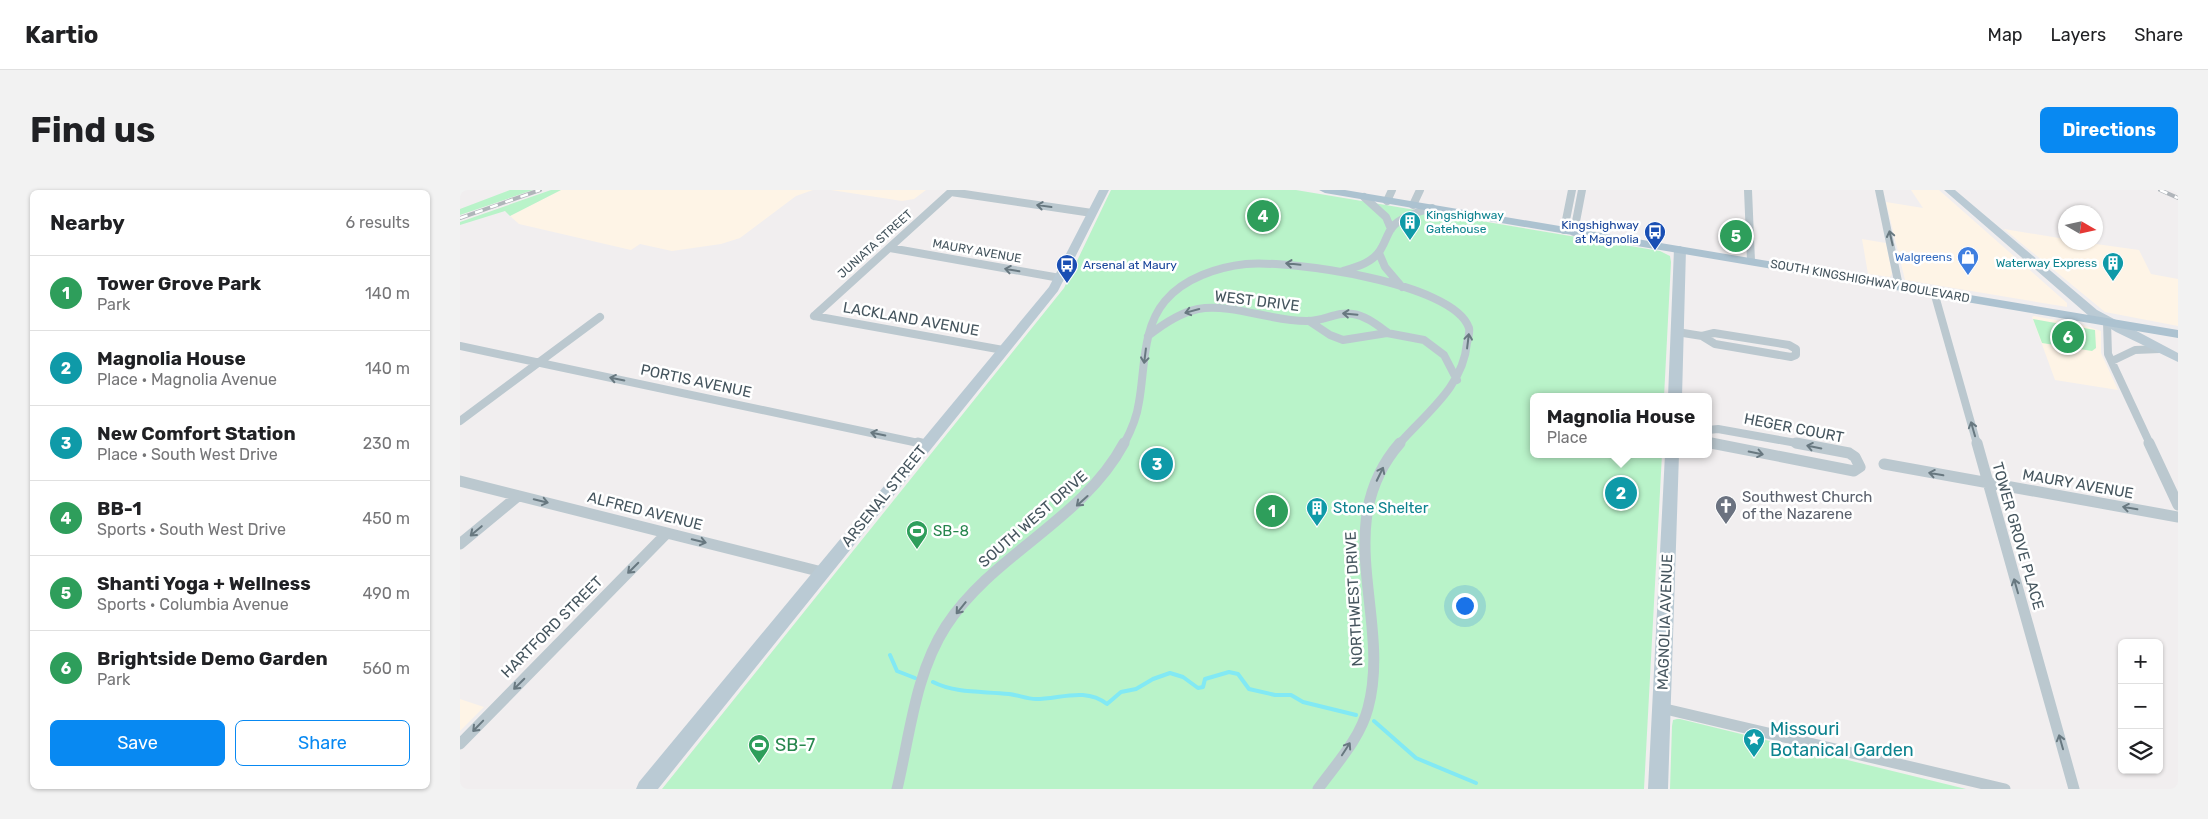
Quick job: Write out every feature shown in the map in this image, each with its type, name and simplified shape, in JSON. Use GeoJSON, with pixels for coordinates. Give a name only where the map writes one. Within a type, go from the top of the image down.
{"type":"FeatureCollection","features":[{"type":"Feature","properties":{"kind":"main road","name":"ARSENAL STREET"},"geometry":{"type":"LineString","coordinates":[[646,789],[1004,350],[1060,278],[1104,190]]}},
{"type":"Feature","properties":{"kind":"main road","name":"SOUTH KINGSHIGHWAY BOULEVARD"},"geometry":{"type":"LineString","coordinates":[[1325,190],[1364,196],[1390,195],[1413,205],[2178,334]]}},
{"type":"Feature","properties":{"kind":"main road"},"geometry":{"type":"LineString","coordinates":[[1949,190],[2040,269],[2107,322],[2178,358]]}},
{"type":"Feature","properties":{"kind":"main road"},"geometry":{"type":"LineString","coordinates":[[1675,393],[1680,249]]}},
{"type":"Feature","properties":{"kind":"main road","name":"MAGNOLIA AVENUE"},"geometry":{"type":"LineString","coordinates":[[1658,789],[1672,458]]}},
{"type":"Feature","properties":{"kind":"street"},"geometry":{"type":"LineString","coordinates":[[1413,205],[1420,190]]}},
{"type":"Feature","properties":{"kind":"street"},"geometry":{"type":"LineString","coordinates":[[1569,231],[1572,190]]}},
{"type":"Feature","properties":{"kind":"street"},"geometry":{"type":"LineString","coordinates":[[1569,231],[1582,190]]}},
{"type":"Feature","properties":{"kind":"street"},"geometry":{"type":"LineString","coordinates":[[1748,190],[1751,261]]}},
{"type":"Feature","properties":{"kind":"street"},"geometry":{"type":"LineString","coordinates":[[1879,190],[1900,286]]}},
{"type":"Feature","properties":{"kind":"street"},"geometry":{"type":"LineString","coordinates":[[952,191],[1092,213]]}},
{"type":"Feature","properties":{"kind":"street","name":"JUNIATA STREET"},"geometry":{"type":"LineString","coordinates":[[814,316],[952,191]]}},
{"type":"Feature","properties":{"kind":"street"},"geometry":{"type":"LineString","coordinates":[[1364,196],[1386,217],[1391,229]]}},
{"type":"Feature","properties":{"kind":"street"},"geometry":{"type":"LineString","coordinates":[[1342,271],[1364,264],[1379,254],[1391,229],[1415,214],[1432,208]]}},
{"type":"Feature","properties":{"kind":"street","name":"MAURY AVENUE"},"geometry":{"type":"LineString","coordinates":[[890,248],[1060,278]]}},
{"type":"Feature","properties":{"kind":"street"},"geometry":{"type":"LineString","coordinates":[[1379,254],[1386,267],[1402,287]]}},
{"type":"Feature","properties":{"kind":"street","name":"SOUTH WEST DRIVE"},"geometry":{"type":"LineString","coordinates":[[898,789],[926,670],[941,635],[986,579],[1080,503],[1110,469],[1134,422],[1142,388],[1148,336],[1155,316],[1163,302],[1178,289],[1207,275],[1229,268],[1265,263],[1299,265],[1342,271]]}},
{"type":"Feature","properties":{"kind":"street","name":"NORTHWEST DRIVE"},"geometry":{"type":"LineString","coordinates":[[1318,789],[1356,733],[1370,701],[1372,644],[1364,576],[1362,538],[1370,499],[1382,470],[1396,448],[1444,400],[1457,380],[1467,349],[1469,329],[1467,324],[1452,310],[1402,287],[1342,271]]}},
{"type":"Feature","properties":{"kind":"street","name":"TOWER GROVE PLACE"},"geometry":{"type":"LineString","coordinates":[[1934,292],[2074,789]]}},
{"type":"Feature","properties":{"kind":"street","name":"WEST DRIVE"},"geometry":{"type":"LineString","coordinates":[[1148,336],[1168,321],[1196,309],[1223,309],[1309,321],[1338,314],[1354,314],[1367,318],[1387,332],[1432,342],[1447,357],[1457,380]]}},
{"type":"Feature","properties":{"kind":"street","name":"LACKLAND AVENUE"},"geometry":{"type":"LineString","coordinates":[[814,316],[1004,350]]}},
{"type":"Feature","properties":{"kind":"street"},"geometry":{"type":"LineString","coordinates":[[460,421],[600,317]]}},
{"type":"Feature","properties":{"kind":"street","name":"WEST DRIVE"},"geometry":{"type":"LineString","coordinates":[[1309,321],[1331,336],[1345,340],[1361,339],[1387,332]]}},
{"type":"Feature","properties":{"kind":"street"},"geometry":{"type":"LineString","coordinates":[[2107,322],[2106,349],[2178,505]]}},
{"type":"Feature","properties":{"kind":"street"},"geometry":{"type":"LineString","coordinates":[[1677,332],[1702,336],[1715,344],[1791,357],[1796,355],[1796,349],[1789,345],[1714,333],[1702,336]]}},
{"type":"Feature","properties":{"kind":"street","name":"PORTIS AVENUE"},"geometry":{"type":"LineString","coordinates":[[460,346],[926,445]]}},
{"type":"Feature","properties":{"kind":"street"},"geometry":{"type":"LineString","coordinates":[[2112,361],[2135,350],[2160,349]]}},
{"type":"Feature","properties":{"kind":"street","name":"HEGER COURT"},"geometry":{"type":"LineString","coordinates":[[1712,430],[1718,429],[1849,454],[1856,457],[1860,467],[1854,471],[1712,443]]}},
{"type":"Feature","properties":{"kind":"street","name":"MAURY AVENUE"},"geometry":{"type":"LineString","coordinates":[[1884,464],[2178,517]]}},
{"type":"Feature","properties":{"kind":"street","name":"ALFRED AVENUE"},"geometry":{"type":"LineString","coordinates":[[460,481],[822,572]]}},
{"type":"Feature","properties":{"kind":"street"},"geometry":{"type":"LineString","coordinates":[[460,544],[518,496]]}},
{"type":"Feature","properties":{"kind":"street","name":"HARTFORD STREET"},"geometry":{"type":"LineString","coordinates":[[460,744],[667,533]]}},
{"type":"Feature","properties":{"kind":"street"},"geometry":{"type":"LineString","coordinates":[[1661,708],[2005,789]]}},
{"type":"Feature","properties":{"kind":"shaded area"},"geometry":{"type":"Polygon","coordinates":[[[561,190],[813,190],[796,196],[740,238],[721,244],[672,251],[640,244],[631,250],[519,224],[510,216],[561,190]]]}},
{"type":"Feature","properties":{"kind":"shaded area"},"geometry":{"type":"Polygon","coordinates":[[[831,190],[926,190],[914,199],[902,201],[831,190]]]}},
{"type":"Feature","properties":{"kind":"shaded area"},"geometry":{"type":"Polygon","coordinates":[[[1911,190],[1939,190],[2067,303],[2067,307],[1905,280],[1886,202],[1923,208],[1911,190]]]}},
{"type":"Feature","properties":{"kind":"shaded area"},"geometry":{"type":"Polygon","coordinates":[[[2004,229],[2058,238],[2058,250],[2103,250],[2103,245],[2139,250],[2151,274],[2178,279],[2178,326],[2105,312],[2004,229]]]}},
{"type":"Feature","properties":{"kind":"shaded area"},"geometry":{"type":"Polygon","coordinates":[[[1862,239],[1886,243],[1892,274],[1890,277],[1868,274],[1862,239]]]}},
{"type":"Feature","properties":{"kind":"shaded area"},"geometry":{"type":"Polygon","coordinates":[[[2032,317],[2083,325],[2101,331],[2101,353],[2118,390],[2055,380],[2032,317]]]}},
{"type":"Feature","properties":{"kind":"shaded area"},"geometry":{"type":"Polygon","coordinates":[[[460,699],[484,707],[460,731],[460,699]]]}},
{"type":"Feature","properties":{"kind":"green space"},"geometry":{"type":"Polygon","coordinates":[[[510,190],[533,190],[460,215],[460,209],[510,190]]]}},
{"type":"Feature","properties":{"kind":"green space"},"geometry":{"type":"Polygon","coordinates":[[[551,190],[561,190],[510,216],[505,211],[460,225],[460,222],[551,190]]]}},
{"type":"Feature","properties":{"kind":"green space"},"geometry":{"type":"Polygon","coordinates":[[[1111,190],[1296,190],[1660,251],[1670,256],[1664,393],[1530,393],[1530,458],[1662,458],[1644,789],[662,789],[1064,288],[1111,190]]]}},
{"type":"Feature","properties":{"kind":"green space"},"geometry":{"type":"Polygon","coordinates":[[[2033,319],[2095,330],[2096,348],[2092,351],[2042,343],[2033,319]]]}},
{"type":"Feature","properties":{"kind":"green space","name":"Missouri Botanical Garden"},"geometry":{"type":"Polygon","coordinates":[[[1677,719],[1966,789],[1670,789],[1672,726],[1673,720],[1677,719]]]}},
{"type":"Feature","properties":{"kind":"waterway"},"geometry":{"type":"LineString","coordinates":[[890,655],[897,671],[915,678]]}},
{"type":"Feature","properties":{"kind":"waterway"},"geometry":{"type":"LineString","coordinates":[[933,682],[951,689],[1009,694],[1033,699],[1072,695],[1090,696],[1107,704],[1121,692],[1136,689],[1153,679],[1170,673],[1183,677],[1198,688],[1203,687],[1205,679],[1229,672],[1238,674],[1249,689],[1275,695],[1291,695],[1303,702],[1356,715]]}},
{"type":"Feature","properties":{"kind":"waterway"},"geometry":{"type":"LineString","coordinates":[[1374,721],[1416,758],[1476,783]]}},
{"type":"Feature","properties":{"kind":"railway"},"geometry":{"type":"LineString","coordinates":[[460,218],[540,190]]}},
{"type":"Feature","properties":{"kind":"railway"},"geometry":{"type":"LineString","coordinates":[[2160,190],[2178,198]]}},
{"type":"Feature","properties":{"kind":"place","name":"BB-1"},"geometry":{"type":"Point","coordinates":[1263,216]}},
{"type":"Feature","properties":{"kind":"place","name":"Shanti Yoga + Wellness"},"geometry":{"type":"Point","coordinates":[1736,236]}},
{"type":"Feature","properties":{"kind":"place","name":"Kingshighway Gatehouse"},"geometry":{"type":"Point","coordinates":[1410,241]}},
{"type":"Feature","properties":{"kind":"place","name":"Kingshighway at Magnolia"},"geometry":{"type":"Point","coordinates":[1655,251]}},
{"type":"Feature","properties":{"kind":"place","name":"Walgreens"},"geometry":{"type":"Point","coordinates":[1968,276]}},
{"type":"Feature","properties":{"kind":"place","name":"Waterway Express"},"geometry":{"type":"Point","coordinates":[2113,282]}},
{"type":"Feature","properties":{"kind":"place","name":"Arsenal at Maury"},"geometry":{"type":"Point","coordinates":[1067,284]}},
{"type":"Feature","properties":{"kind":"place","name":"Brightside Demo Garden"},"geometry":{"type":"Point","coordinates":[2068,337]}},
{"type":"Feature","properties":{"kind":"place","name":"New Comfort Station"},"geometry":{"type":"Point","coordinates":[1157,464]}},
{"type":"Feature","properties":{"kind":"place","name":"Magnolia House"},"geometry":{"type":"Point","coordinates":[1621,493]}},
{"type":"Feature","properties":{"kind":"place","name":"Tower Grove Park"},"geometry":{"type":"Point","coordinates":[1272,511]}},
{"type":"Feature","properties":{"kind":"place","name":"Southwest Church of the Nazarene"},"geometry":{"type":"Point","coordinates":[1726,525]}},
{"type":"Feature","properties":{"kind":"place","name":"Stone Shelter"},"geometry":{"type":"Point","coordinates":[1317,527]}},
{"type":"Feature","properties":{"kind":"place","name":"SB-8"},"geometry":{"type":"Point","coordinates":[917,550]}},
{"type":"Feature","properties":{"kind":"place","name":"Missouri Botanical Garden"},"geometry":{"type":"Point","coordinates":[1754,758]}},
{"type":"Feature","properties":{"kind":"place","name":"SB-7"},"geometry":{"type":"Point","coordinates":[759,764]}}]}
